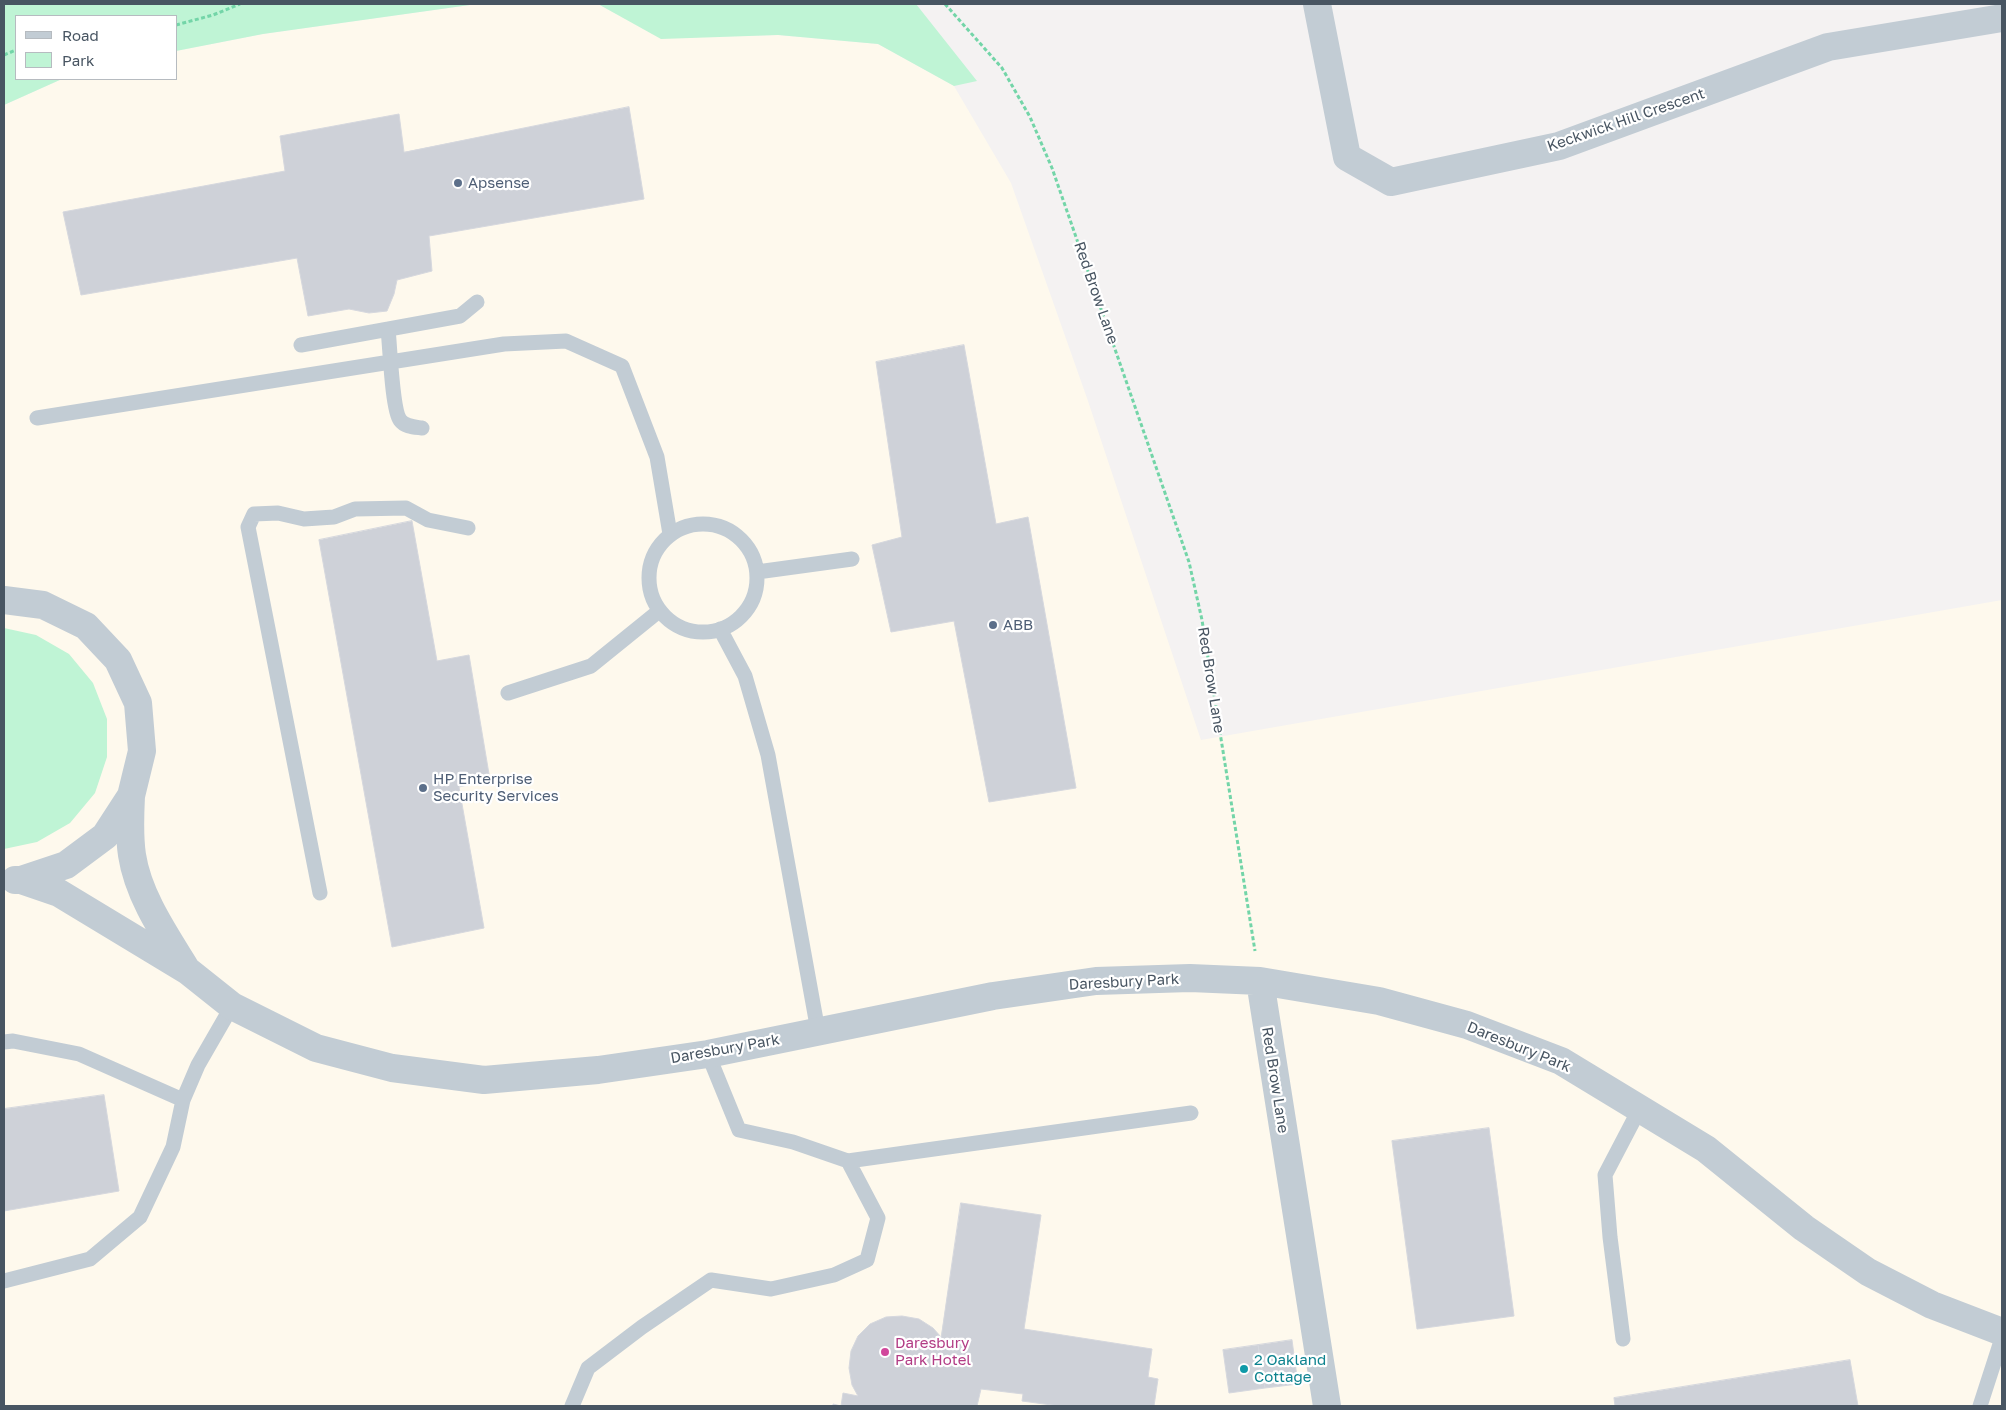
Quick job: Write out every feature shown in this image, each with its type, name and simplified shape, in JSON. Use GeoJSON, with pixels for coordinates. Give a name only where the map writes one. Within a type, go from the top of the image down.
{"type":"FeatureCollection","features":[{"type":"Feature","properties":{"kind":"street","name":"Keckwick Hill Crescent"},"geometry":{"type":"LineString","coordinates":[[1317,4],[1347,157],[1391,182],[1559,146],[1828,47],[2002,18]]}},
{"type":"Feature","properties":{"kind":"street"},"geometry":{"type":"LineString","coordinates":[[4,600],[44,605],[86,626],[118,660],[138,703],[142,750],[131,796],[129,826],[136,875],[157,921],[188,971]]}},
{"type":"Feature","properties":{"kind":"street"},"geometry":{"type":"LineString","coordinates":[[12,880],[66,865],[105,836],[131,796]]}},
{"type":"Feature","properties":{"kind":"street"},"geometry":{"type":"LineString","coordinates":[[12,880],[59,893],[188,971]]}},
{"type":"Feature","properties":{"kind":"street","name":"Daresbury Park"},"geometry":{"type":"LineString","coordinates":[[188,971],[232,1006],[316,1048],[392,1068],[484,1080],[598,1070],[708,1054],[994,996],[1096,981],[1190,978],[1260,981],[1378,1002],[1467,1025],[1562,1061],[1706,1149],[1804,1228],[1868,1272],[1932,1306],[2002,1332]]}},
{"type":"Feature","properties":{"kind":"street","name":"Red Brow Lane"},"geometry":{"type":"LineString","coordinates":[[1260,981],[1327,1406]]}},
{"type":"Feature","properties":{"kind":"lane"},"geometry":{"type":"LineString","coordinates":[[301,345],[460,316],[477,302]]}},
{"type":"Feature","properties":{"kind":"lane"},"geometry":{"type":"LineString","coordinates":[[388,329],[396,412],[404,424],[422,428]]}},
{"type":"Feature","properties":{"kind":"lane"},"geometry":{"type":"LineString","coordinates":[[37,418],[504,344],[566,341],[622,366],[657,457],[670,534]]}},
{"type":"Feature","properties":{"kind":"lane"},"geometry":{"type":"LineString","coordinates":[[320,893],[248,527],[254,514],[278,514],[304,519],[334,516],[355,509],[406,508],[428,520],[468,528]]}},
{"type":"Feature","properties":{"kind":"lane"},"geometry":{"type":"LineString","coordinates":[[700,523],[717,525],[732,532],[744,542],[753,556],[757,572],[756,590],[749,607],[736,620],[720,629],[704,632],[687,630],[672,622],[660,610],[652,596],[649,579],[651,562],[658,546],[670,534],[700,523]]}},
{"type":"Feature","properties":{"kind":"lane"},"geometry":{"type":"LineString","coordinates":[[757,572],[852,559]]}},
{"type":"Feature","properties":{"kind":"lane"},"geometry":{"type":"LineString","coordinates":[[508,693],[591,666],[660,610]]}},
{"type":"Feature","properties":{"kind":"lane"},"geometry":{"type":"LineString","coordinates":[[720,629],[745,676],[768,755],[818,1031]]}},
{"type":"Feature","properties":{"kind":"lane"},"geometry":{"type":"LineString","coordinates":[[4,1281],[90,1259],[140,1217],[172,1147],[183,1100],[198,1065],[232,1006]]}},
{"type":"Feature","properties":{"kind":"lane"},"geometry":{"type":"LineString","coordinates":[[4,1042],[14,1041],[79,1054],[183,1100]]}},
{"type":"Feature","properties":{"kind":"lane"},"geometry":{"type":"LineString","coordinates":[[708,1054],[739,1130],[793,1142],[848,1161],[1191,1113]]}},
{"type":"Feature","properties":{"kind":"lane"},"geometry":{"type":"LineString","coordinates":[[1623,1339],[1610,1236],[1605,1175],[1640,1108]]}},
{"type":"Feature","properties":{"kind":"lane"},"geometry":{"type":"LineString","coordinates":[[572,1406],[588,1368],[642,1327],[711,1280],[772,1290],[834,1275],[867,1260],[878,1218],[848,1161]]}},
{"type":"Feature","properties":{"kind":"lane"},"geometry":{"type":"LineString","coordinates":[[1980,1406],[2002,1338]]}},
{"type":"Feature","properties":{"kind":"path"},"geometry":{"type":"LineString","coordinates":[[178,25],[213,16],[240,4]]}},
{"type":"Feature","properties":{"kind":"path","name":"Red Brow Lane"},"geometry":{"type":"LineString","coordinates":[[945,4],[1002,68],[1030,117],[1052,168],[1189,562],[1202,620],[1260,981]]}},
{"type":"Feature","properties":{"kind":"shaded area"},"geometry":{"type":"Polygon","coordinates":[[[477,4],[598,4],[661,38],[778,35],[878,44],[954,86],[1011,183],[1088,401],[1201,740],[2002,600],[2002,1406],[4,1406],[4,105],[60,80],[178,80],[178,51],[263,34],[477,4]]]}},
{"type":"Feature","properties":{"kind":"green space"},"geometry":{"type":"Polygon","coordinates":[[[4,4],[477,4],[263,34],[178,51],[178,15],[15,15],[15,80],[60,80],[4,105],[4,4]]]}},
{"type":"Feature","properties":{"kind":"green space"},"geometry":{"type":"Polygon","coordinates":[[[598,4],[916,4],[977,81],[954,86],[878,44],[778,35],[661,39],[598,4]]]}},
{"type":"Feature","properties":{"kind":"green space"},"geometry":{"type":"Polygon","coordinates":[[[4,628],[36,635],[69,654],[93,683],[107,719],[107,757],[95,793],[70,823],[37,842],[4,849],[4,628]]]}},
{"type":"Feature","properties":{"kind":"building"},"geometry":{"type":"Polygon","coordinates":[[[629,107],[644,199],[429,236],[432,271],[397,280],[387,311],[369,313],[349,309],[308,316],[297,258],[81,295],[63,212],[285,171],[280,136],[399,114],[404,152],[629,107]]]}},
{"type":"Feature","properties":{"kind":"building"},"geometry":{"type":"Polygon","coordinates":[[[964,345],[996,524],[1028,517],[1076,788],[989,802],[954,621],[891,632],[872,545],[902,537],[876,362],[964,345]]]}},
{"type":"Feature","properties":{"kind":"building"},"geometry":{"type":"Polygon","coordinates":[[[412,521],[437,661],[469,655],[490,780],[459,787],[484,928],[392,947],[319,540],[412,521]]]}},
{"type":"Feature","properties":{"kind":"building"},"geometry":{"type":"Polygon","coordinates":[[[104,1095],[119,1191],[4,1211],[4,1109],[104,1095]]]}},
{"type":"Feature","properties":{"kind":"building"},"geometry":{"type":"Polygon","coordinates":[[[1489,1128],[1514,1316],[1417,1329],[1392,1141],[1489,1128]]]}},
{"type":"Feature","properties":{"kind":"building"},"geometry":{"type":"Polygon","coordinates":[[[961,1203],[1041,1215],[1024,1329],[1152,1349],[1148,1377],[1158,1379],[1154,1406],[1059,1406],[1022,1401],[1023,1394],[981,1389],[977,1406],[841,1406],[843,1393],[858,1396],[852,1385],[849,1368],[851,1351],[858,1336],[870,1324],[886,1317],[902,1316],[919,1319],[933,1328],[941,1337],[961,1203]]]}},
{"type":"Feature","properties":{"kind":"building"},"geometry":{"type":"Polygon","coordinates":[[[1292,1340],[1298,1384],[1265,1388],[1258,1345],[1292,1340]]]}},
{"type":"Feature","properties":{"kind":"building","name":"2 Oakland Cottage"},"geometry":{"type":"Polygon","coordinates":[[[1258,1345],[1265,1388],[1229,1393],[1223,1350],[1258,1345]]]}},
{"type":"Feature","properties":{"kind":"building"},"geometry":{"type":"Polygon","coordinates":[[[1850,1360],[1858,1406],[1615,1406],[1614,1398],[1850,1360]]]}},
{"type":"Feature","properties":{"kind":"place","name":"Apsense"},"geometry":{"type":"Point","coordinates":[458,183]}},
{"type":"Feature","properties":{"kind":"place","name":"ABB"},"geometry":{"type":"Point","coordinates":[993,625]}},
{"type":"Feature","properties":{"kind":"place","name":"HP Enterprise Security Services"},"geometry":{"type":"Point","coordinates":[423,788]}},
{"type":"Feature","properties":{"kind":"place","name":"Daresbury Park Hotel"},"geometry":{"type":"Point","coordinates":[885,1352]}},
{"type":"Feature","properties":{"kind":"place","name":"2 Oakland Cottage"},"geometry":{"type":"Point","coordinates":[1244,1369]}}]}
